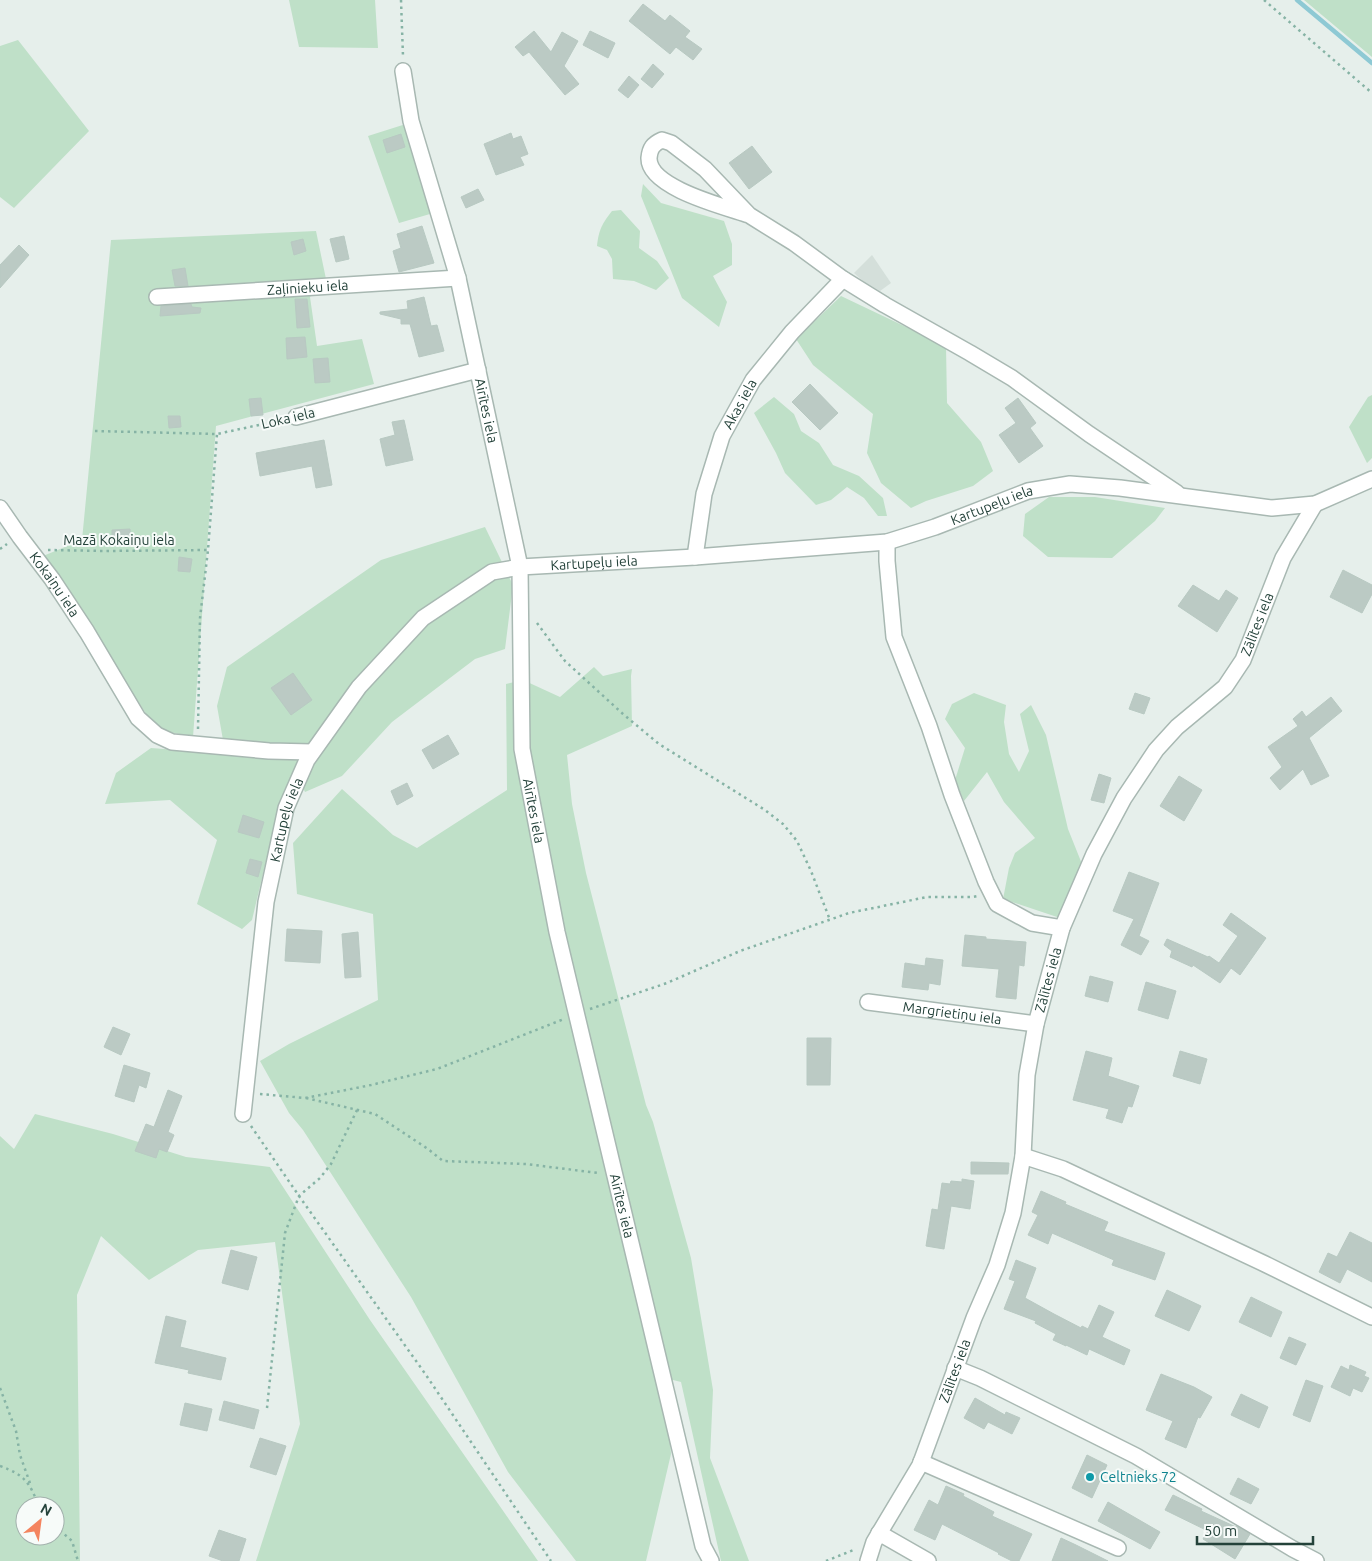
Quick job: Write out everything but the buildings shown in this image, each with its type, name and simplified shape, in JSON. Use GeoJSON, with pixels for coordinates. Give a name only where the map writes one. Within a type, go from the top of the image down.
{"type":"FeatureCollection","features":[{"type":"Feature","properties":{"kind":"street","name":"Airītes iela"},"geometry":{"type":"LineString","coordinates":[[403,72],[411,121],[458,278],[520,567],[522,749],[557,932],[703,1546],[711,1561]]}},
{"type":"Feature","properties":{"kind":"street"},"geometry":{"type":"LineString","coordinates":[[750,215],[705,169],[671,143],[662,140],[654,144],[650,150],[649,160],[652,170],[676,189],[750,215],[794,243],[843,279],[1012,378],[1089,434],[1180,496]]}},
{"type":"Feature","properties":{"kind":"street","name":"Zaļinieku iela"},"geometry":{"type":"LineString","coordinates":[[157,297],[458,278]]}},
{"type":"Feature","properties":{"kind":"street","name":"Akas iela"},"geometry":{"type":"LineString","coordinates":[[696,557],[704,494],[722,436],[753,380],[792,332],[843,279]]}},
{"type":"Feature","properties":{"kind":"street","name":"Loka iela"},"geometry":{"type":"LineString","coordinates":[[296,417],[478,370]]}},
{"type":"Feature","properties":{"kind":"street"},"geometry":{"type":"LineString","coordinates":[[1315,504],[1372,479]]}},
{"type":"Feature","properties":{"kind":"street","name":"Kartupeļu iela"},"geometry":{"type":"LineString","coordinates":[[243,1114],[266,902],[286,808],[306,760],[359,687],[423,618],[492,572],[520,567],[696,557],[887,542],[935,527],[1028,490],[1070,484],[1120,488],[1272,508],[1315,504]]}},
{"type":"Feature","properties":{"kind":"street","name":"Zālītes iela"},"geometry":{"type":"LineString","coordinates":[[868,1561],[876,1537],[921,1462],[974,1318],[997,1265],[1013,1213],[1023,1156],[1027,1075],[1036,1024],[1062,928],[1094,854],[1124,798],[1156,750],[1177,728],[1225,687],[1243,660],[1283,558],[1315,504]]}},
{"type":"Feature","properties":{"kind":"street","name":"Kokaiņu iela"},"geometry":{"type":"LineString","coordinates":[[0,508],[52,578],[138,718],[157,736],[172,742],[269,751],[312,752]]}},
{"type":"Feature","properties":{"kind":"street"},"geometry":{"type":"LineString","coordinates":[[887,542],[886,561],[894,637],[986,882],[997,904],[1032,923],[1062,928]]}},
{"type":"Feature","properties":{"kind":"street","name":"Margrietiņu iela"},"geometry":{"type":"LineString","coordinates":[[868,1002],[1036,1024]]}},
{"type":"Feature","properties":{"kind":"street"},"geometry":{"type":"LineString","coordinates":[[1023,1156],[1063,1169],[1372,1317]]}},
{"type":"Feature","properties":{"kind":"street"},"geometry":{"type":"LineString","coordinates":[[956,1368],[989,1382],[1136,1456],[1316,1561]]}},
{"type":"Feature","properties":{"kind":"street"},"geometry":{"type":"LineString","coordinates":[[921,1462],[1118,1548]]}},
{"type":"Feature","properties":{"kind":"street"},"geometry":{"type":"LineString","coordinates":[[876,1537],[928,1561]]}},
{"type":"Feature","properties":{"kind":"path"},"geometry":{"type":"LineString","coordinates":[[401,0],[403,72]]}},
{"type":"Feature","properties":{"kind":"path"},"geometry":{"type":"LineString","coordinates":[[1264,0],[1372,93]]}},
{"type":"Feature","properties":{"kind":"path","name":"Loka iela"},"geometry":{"type":"LineString","coordinates":[[95,432],[217,434],[296,417]]}},
{"type":"Feature","properties":{"kind":"path"},"geometry":{"type":"LineString","coordinates":[[197,744],[200,618],[208,550],[217,434]]}},
{"type":"Feature","properties":{"kind":"path","name":"Mazā Kokaiņu iela"},"geometry":{"type":"LineString","coordinates":[[30,549],[104,551],[208,550]]}},
{"type":"Feature","properties":{"kind":"path"},"geometry":{"type":"LineString","coordinates":[[521,602],[565,660],[623,714],[659,744],[765,810],[783,824],[797,841],[811,870],[830,920]]}},
{"type":"Feature","properties":{"kind":"path"},"geometry":{"type":"LineString","coordinates":[[305,1098],[437,1069],[576,1014],[667,983],[740,951],[849,913],[927,897],[973,897],[991,893]]}},
{"type":"Feature","properties":{"kind":"path"},"geometry":{"type":"LineString","coordinates":[[245,1092],[305,1098],[375,1114],[443,1161],[526,1164],[615,1177]]}},
{"type":"Feature","properties":{"kind":"path"},"geometry":{"type":"LineString","coordinates":[[267,1408],[285,1233],[299,1196],[320,1178],[331,1164],[357,1110]]}},
{"type":"Feature","properties":{"kind":"path"},"geometry":{"type":"LineString","coordinates":[[243,1114],[426,1375],[551,1561]]}},
{"type":"Feature","properties":{"kind":"path"},"geometry":{"type":"LineString","coordinates":[[0,1388],[16,1431],[20,1455],[35,1496]]}},
{"type":"Feature","properties":{"kind":"path"},"geometry":{"type":"LineString","coordinates":[[0,1466],[21,1476],[31,1486]]}},
{"type":"Feature","properties":{"kind":"path"},"geometry":{"type":"LineString","coordinates":[[65,1535],[72,1541],[78,1561]]}},
{"type":"Feature","properties":{"kind":"path"},"geometry":{"type":"LineString","coordinates":[[826,1561],[876,1537]]}},
{"type":"Feature","properties":{"kind":"shaded area"},"geometry":{"type":"Polygon","coordinates":[[[872,255],[891,283],[880,291],[854,273],[872,255]]]}},
{"type":"Feature","properties":{"kind":"green space"},"geometry":{"type":"Polygon","coordinates":[[[289,0],[375,0],[378,48],[299,47],[289,0]]]}},
{"type":"Feature","properties":{"kind":"green space"},"geometry":{"type":"Polygon","coordinates":[[[1304,0],[1372,0],[1372,57],[1304,0]]]}},
{"type":"Feature","properties":{"kind":"green space"},"geometry":{"type":"Polygon","coordinates":[[[18,40],[89,131],[14,208],[0,197],[0,46],[18,40]]]}},
{"type":"Feature","properties":{"kind":"green space"},"geometry":{"type":"Polygon","coordinates":[[[409,123],[430,214],[399,223],[368,136],[409,123]]]}},
{"type":"Feature","properties":{"kind":"green space"},"geometry":{"type":"Polygon","coordinates":[[[643,184],[661,203],[724,221],[732,244],[732,265],[713,276],[727,302],[719,327],[682,298],[641,196],[643,184]]]}},
{"type":"Feature","properties":{"kind":"green space"},"geometry":{"type":"Polygon","coordinates":[[[621,210],[640,231],[639,248],[657,261],[669,278],[656,290],[634,281],[613,279],[612,259],[607,250],[597,246],[600,231],[612,211],[621,210]]]}},
{"type":"Feature","properties":{"kind":"green space"},"geometry":{"type":"Polygon","coordinates":[[[316,231],[326,279],[310,297],[317,346],[362,339],[374,384],[216,426],[193,737],[156,729],[43,556],[82,540],[111,240],[316,231]]]}},
{"type":"Feature","properties":{"kind":"green space"},"geometry":{"type":"Polygon","coordinates":[[[841,296],[946,346],[947,403],[981,442],[993,471],[973,486],[926,501],[911,508],[881,483],[867,453],[873,414],[813,365],[796,339],[841,296]]]}},
{"type":"Feature","properties":{"kind":"green space"},"geometry":{"type":"Polygon","coordinates":[[[1372,395],[1372,458],[1367,463],[1349,427],[1368,397],[1372,395]]]}},
{"type":"Feature","properties":{"kind":"green space"},"geometry":{"type":"Polygon","coordinates":[[[774,397],[794,414],[801,431],[819,443],[833,465],[859,476],[883,498],[887,516],[878,516],[864,498],[847,487],[831,500],[816,505],[785,473],[754,413],[774,397]]]}},
{"type":"Feature","properties":{"kind":"green space"},"geometry":{"type":"Polygon","coordinates":[[[1049,497],[1095,497],[1165,508],[1155,521],[1112,558],[1048,557],[1023,536],[1025,514],[1049,497]]]}},
{"type":"Feature","properties":{"kind":"green space"},"geometry":{"type":"Polygon","coordinates":[[[485,527],[513,585],[505,649],[475,659],[392,722],[342,776],[305,792],[295,771],[278,811],[252,920],[242,929],[197,904],[217,840],[170,800],[105,804],[116,773],[151,748],[288,758],[223,740],[217,706],[227,667],[381,560],[485,527]]]}},
{"type":"Feature","properties":{"kind":"green space"},"geometry":{"type":"Polygon","coordinates":[[[594,667],[603,676],[632,669],[632,726],[567,755],[572,804],[586,873],[646,1105],[653,1122],[691,1258],[713,1390],[710,1458],[749,1561],[721,1561],[681,1382],[665,1378],[671,1454],[646,1561],[576,1561],[508,1472],[411,1297],[303,1130],[289,1113],[260,1061],[289,1044],[378,1000],[373,914],[297,894],[293,843],[342,789],[393,835],[417,848],[507,790],[506,684],[523,680],[560,697],[594,667]]]}},
{"type":"Feature","properties":{"kind":"green space"},"geometry":{"type":"Polygon","coordinates":[[[974,693],[1006,705],[1004,722],[1009,754],[1019,772],[1029,751],[1020,714],[1031,705],[1046,735],[1068,829],[1082,864],[1060,918],[1003,899],[1009,868],[1015,853],[1035,838],[1004,802],[987,772],[964,801],[955,780],[965,748],[945,719],[952,704],[974,693]]]}},
{"type":"Feature","properties":{"kind":"green space"},"geometry":{"type":"Polygon","coordinates":[[[35,1114],[113,1134],[186,1157],[270,1167],[370,1320],[538,1561],[256,1561],[300,1424],[275,1242],[198,1250],[149,1280],[101,1236],[77,1295],[80,1561],[0,1561],[0,1136],[14,1149],[35,1114]]]}},
{"type":"Feature","properties":{"kind":"waterway"},"geometry":{"type":"LineString","coordinates":[[1297,0],[1372,63]]}},
{"type":"Feature","properties":{"kind":"place","name":"Celtnieks 72"},"geometry":{"type":"Point","coordinates":[1090,1477]}}]}
